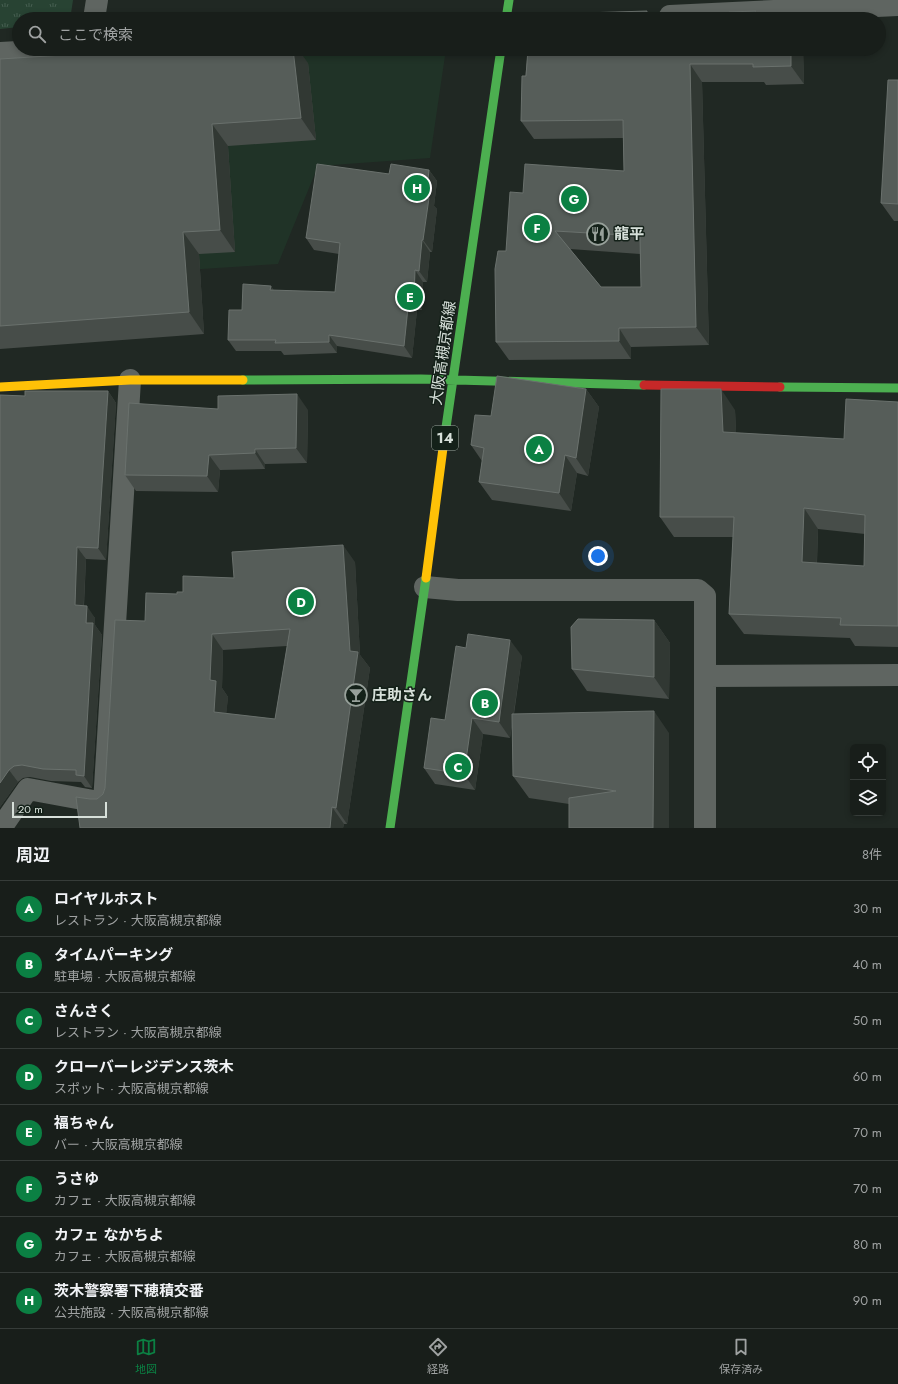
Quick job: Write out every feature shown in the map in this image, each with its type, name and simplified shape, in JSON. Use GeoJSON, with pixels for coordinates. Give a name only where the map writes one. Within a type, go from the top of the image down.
{"type":"FeatureCollection","features":[{"type":"Feature","properties":{"kind":"street"},"geometry":{"type":"LineString","coordinates":[[95,12],[97,0]]}},
{"type":"Feature","properties":{"kind":"street"},"geometry":{"type":"LineString","coordinates":[[507,12],[509,0]]}},
{"type":"Feature","properties":{"kind":"street"},"geometry":{"type":"LineString","coordinates":[[771,12],[898,5]]}},
{"type":"Feature","properties":{"kind":"street"},"geometry":{"type":"LineString","coordinates":[[0,53],[12,52]]}},
{"type":"Feature","properties":{"kind":"street","name":"大阪高槻京都線"},"geometry":{"type":"LineString","coordinates":[[390,828],[425,587],[432,525],[501,56]]}},
{"type":"Feature","properties":{"kind":"street"},"geometry":{"type":"LineString","coordinates":[[0,388],[130,380],[454,379],[635,385],[898,388]]}},
{"type":"Feature","properties":{"kind":"street"},"geometry":{"type":"LineString","coordinates":[[1,828],[28,789],[104,803],[130,380]]}},
{"type":"Feature","properties":{"kind":"street"},"geometry":{"type":"LineString","coordinates":[[425,587],[458,590],[698,590],[705,596],[705,828]]}},
{"type":"Feature","properties":{"kind":"street"},"geometry":{"type":"LineString","coordinates":[[705,676],[898,675]]}},
{"type":"Feature","properties":{"kind":"shaded area"},"geometry":{"type":"Polygon","coordinates":[[[290,56],[445,56],[430,158],[318,166],[278,264],[0,282],[0,73],[290,56]]]}},
{"type":"Feature","properties":{"kind":"green space"},"geometry":{"type":"Polygon","coordinates":[[[0,0],[73,0],[71,12],[12,12],[12,28],[0,29],[0,0]]]}},
{"type":"Feature","properties":{"kind":"building"},"geometry":{"type":"Polygon","coordinates":[[[647,11],[647,12],[616,12],[647,11]]]}},
{"type":"Feature","properties":{"kind":"building"},"geometry":{"type":"Polygon","coordinates":[[[756,11],[756,12],[729,12],[756,11]]]}},
{"type":"Feature","properties":{"kind":"building"},"geometry":{"type":"Polygon","coordinates":[[[48,56],[294,56],[301,118],[212,124],[220,230],[183,232],[189,312],[0,326],[0,59],[48,56]]]}},
{"type":"Feature","properties":{"kind":"building"},"geometry":{"type":"Polygon","coordinates":[[[527,56],[791,56],[791,66],[753,67],[753,64],[690,64],[696,327],[619,328],[619,341],[496,342],[495,269],[498,251],[506,251],[510,192],[523,193],[525,164],[624,171],[623,120],[521,121],[522,76],[526,76],[527,56]],[[555,231],[601,287],[641,287],[640,236],[555,231]]]}},
{"type":"Feature","properties":{"kind":"building"},"geometry":{"type":"Polygon","coordinates":[[[888,80],[898,80],[898,204],[881,203],[888,80]]]}},
{"type":"Feature","properties":{"kind":"building"},"geometry":{"type":"Polygon","coordinates":[[[317,164],[389,174],[391,164],[429,170],[426,197],[429,198],[422,240],[419,271],[415,270],[414,298],[409,298],[404,346],[329,335],[329,342],[275,343],[276,340],[228,340],[229,310],[242,310],[243,284],[271,286],[270,290],[335,292],[340,243],[306,238],[317,164]]]}},
{"type":"Feature","properties":{"kind":"building"},"geometry":{"type":"Polygon","coordinates":[[[497,376],[586,389],[576,458],[565,455],[559,493],[479,482],[484,448],[471,445],[475,415],[491,416],[497,376]]]}},
{"type":"Feature","properties":{"kind":"building"},"geometry":{"type":"Polygon","coordinates":[[[661,389],[721,389],[723,432],[844,439],[846,399],[898,402],[898,626],[840,625],[841,618],[729,614],[734,517],[660,517],[661,389]],[[804,508],[802,562],[864,566],[865,515],[804,508]]]}},
{"type":"Feature","properties":{"kind":"building"},"geometry":{"type":"Polygon","coordinates":[[[25,391],[108,391],[98,548],[77,547],[75,605],[87,606],[86,623],[93,623],[84,776],[76,775],[76,770],[43,769],[22,765],[14,766],[9,770],[0,783],[0,395],[25,396],[25,391]]]}},
{"type":"Feature","properties":{"kind":"building"},"geometry":{"type":"Polygon","coordinates":[[[297,394],[296,448],[255,449],[255,453],[209,455],[207,476],[125,475],[129,403],[218,409],[218,396],[297,394]]]}},
{"type":"Feature","properties":{"kind":"building"},"geometry":{"type":"Polygon","coordinates":[[[343,545],[350,651],[358,652],[336,808],[332,807],[330,828],[80,828],[76,797],[97,799],[103,794],[105,788],[115,620],[145,621],[146,593],[177,594],[177,592],[183,592],[183,576],[234,578],[232,552],[343,545]],[[290,629],[212,634],[210,680],[216,681],[214,712],[275,719],[290,629]]]}},
{"type":"Feature","properties":{"kind":"building"},"geometry":{"type":"Polygon","coordinates":[[[578,619],[654,620],[654,677],[572,669],[571,627],[578,619]]]}},
{"type":"Feature","properties":{"kind":"building"},"geometry":{"type":"Polygon","coordinates":[[[468,634],[510,640],[499,722],[472,718],[464,774],[424,768],[431,718],[445,720],[456,646],[466,648],[468,634]]]}},
{"type":"Feature","properties":{"kind":"building"},"geometry":{"type":"Polygon","coordinates":[[[654,711],[653,828],[569,828],[569,798],[616,791],[513,776],[512,714],[654,711]]]}},
{"type":"Feature","properties":{"kind":"traffic: fast"},"geometry":{"type":"LineString","coordinates":[[507,12],[509,0]]}},
{"type":"Feature","properties":{"kind":"traffic: fast"},"geometry":{"type":"LineString","coordinates":[[443,448],[500,56]]}},
{"type":"Feature","properties":{"kind":"traffic: fast"},"geometry":{"type":"LineString","coordinates":[[243,380],[421,379],[644,385]]}},
{"type":"Feature","properties":{"kind":"traffic: fast"},"geometry":{"type":"LineString","coordinates":[[780,387],[898,388]]}},
{"type":"Feature","properties":{"kind":"traffic: fast"},"geometry":{"type":"LineString","coordinates":[[390,828],[426,578]]}},
{"type":"Feature","properties":{"kind":"traffic: slow"},"geometry":{"type":"LineString","coordinates":[[0,387],[130,380],[243,380]]}},
{"type":"Feature","properties":{"kind":"traffic: slow"},"geometry":{"type":"LineString","coordinates":[[426,578],[443,448]]}},
{"type":"Feature","properties":{"kind":"traffic: jam"},"geometry":{"type":"LineString","coordinates":[[644,385],[780,387]]}},
{"type":"Feature","properties":{"kind":"place","name":"茨木警察署下穂積交番"},"geometry":{"type":"Point","coordinates":[417,188]}},
{"type":"Feature","properties":{"kind":"place","name":"カフェ なかちよ"},"geometry":{"type":"Point","coordinates":[574,199]}},
{"type":"Feature","properties":{"kind":"place","name":"うさゆ"},"geometry":{"type":"Point","coordinates":[537,228]}},
{"type":"Feature","properties":{"kind":"place","name":"龍平"},"geometry":{"type":"Point","coordinates":[598,234]}},
{"type":"Feature","properties":{"kind":"place","name":"福ちゃん"},"geometry":{"type":"Point","coordinates":[410,297]}},
{"type":"Feature","properties":{"kind":"place","name":"ロイヤルホスト"},"geometry":{"type":"Point","coordinates":[539,449]}},
{"type":"Feature","properties":{"kind":"place","name":"クローバーレジデンス茨木"},"geometry":{"type":"Point","coordinates":[301,602]}},
{"type":"Feature","properties":{"kind":"place","name":"庄助さん"},"geometry":{"type":"Point","coordinates":[356,695]}},
{"type":"Feature","properties":{"kind":"place","name":"タイムパーキング"},"geometry":{"type":"Point","coordinates":[485,703]}},
{"type":"Feature","properties":{"kind":"place","name":"さんさく"},"geometry":{"type":"Point","coordinates":[458,767]}}]}
